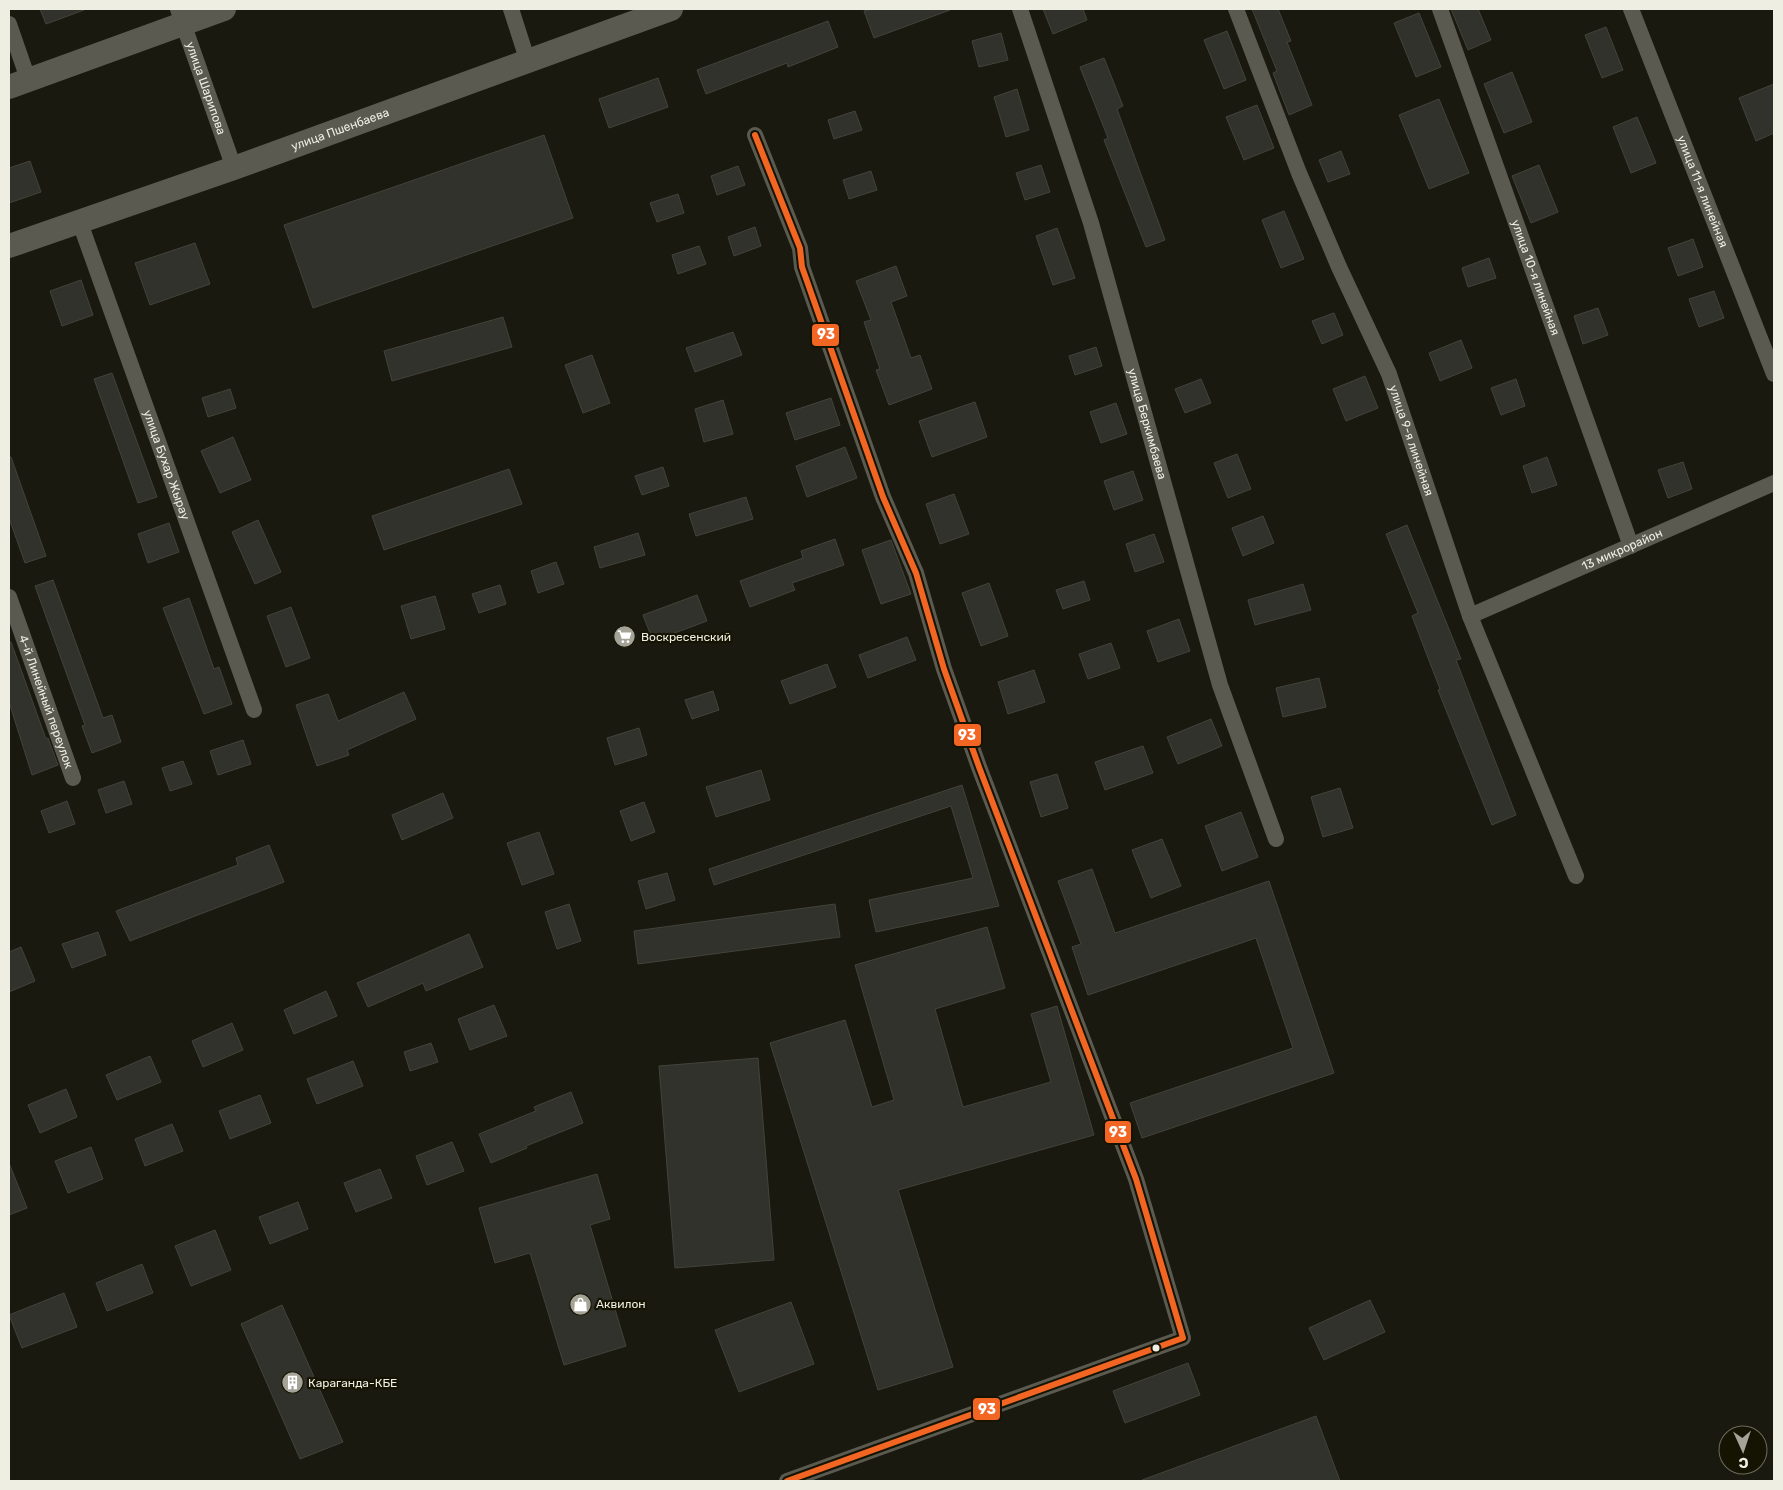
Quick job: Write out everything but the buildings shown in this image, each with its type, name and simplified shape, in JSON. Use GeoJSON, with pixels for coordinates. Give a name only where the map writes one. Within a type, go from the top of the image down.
{"type":"FeatureCollection","features":[{"type":"Feature","properties":{"kind":"street"},"geometry":{"type":"LineString","coordinates":[[9,24],[19,83],[181,16],[224,9]]}},
{"type":"Feature","properties":{"kind":"street"},"geometry":{"type":"LineString","coordinates":[[511,9],[528,62]]}},
{"type":"Feature","properties":{"kind":"street","name":"улица Пшенбаева"},"geometry":{"type":"LineString","coordinates":[[9,246],[79,220],[234,168],[670,9]]}},
{"type":"Feature","properties":{"kind":"street","name":"улица Беркимбаева"},"geometry":{"type":"LineString","coordinates":[[1020,9],[1091,223],[1220,685],[1276,839]]}},
{"type":"Feature","properties":{"kind":"street","name":"улица 9-я линейная"},"geometry":{"type":"LineString","coordinates":[[1236,9],[1299,173],[1339,268],[1389,374],[1470,616],[1576,876]]}},
{"type":"Feature","properties":{"kind":"street","name":"улица 10-я линейная"},"geometry":{"type":"LineString","coordinates":[[1440,9],[1631,546]]}},
{"type":"Feature","properties":{"kind":"street","name":"улица 11-я линейная"},"geometry":{"type":"LineString","coordinates":[[1632,9],[1774,374]]}},
{"type":"Feature","properties":{"kind":"street","name":"улица Шарипова"},"geometry":{"type":"LineString","coordinates":[[181,16],[234,168]]}},
{"type":"Feature","properties":{"kind":"street"},"geometry":{"type":"LineString","coordinates":[[755,135],[800,248],[802,267],[883,497],[916,573],[944,669],[979,767],[1136,1179],[1183,1338],[787,1481]]}},
{"type":"Feature","properties":{"kind":"street","name":"улица Бухар Жырау"},"geometry":{"type":"LineString","coordinates":[[79,220],[254,710]]}},
{"type":"Feature","properties":{"kind":"street","name":"13 микрорайон"},"geometry":{"type":"LineString","coordinates":[[1470,616],[1774,483]]}},
{"type":"Feature","properties":{"kind":"street","name":"4-й Линейный переулок"},"geometry":{"type":"LineString","coordinates":[[9,597],[72,778]]}},
{"type":"Feature","properties":{"kind":"transit line","name":"93"},"geometry":{"type":"LineString","coordinates":[[755,135],[800,248],[802,267],[883,497],[916,573],[944,669],[979,767],[1136,1179],[1183,1338],[787,1481]]}},
{"type":"Feature","properties":{"kind":"place","name":"Воскресенский"},"geometry":{"type":"Point","coordinates":[625,637]}},
{"type":"Feature","properties":{"kind":"place","name":"Аквилон"},"geometry":{"type":"Point","coordinates":[580,1304]}},
{"type":"Feature","properties":{"kind":"place","name":"Караганда-КБЕ"},"geometry":{"type":"Point","coordinates":[292,1383]}}]}
